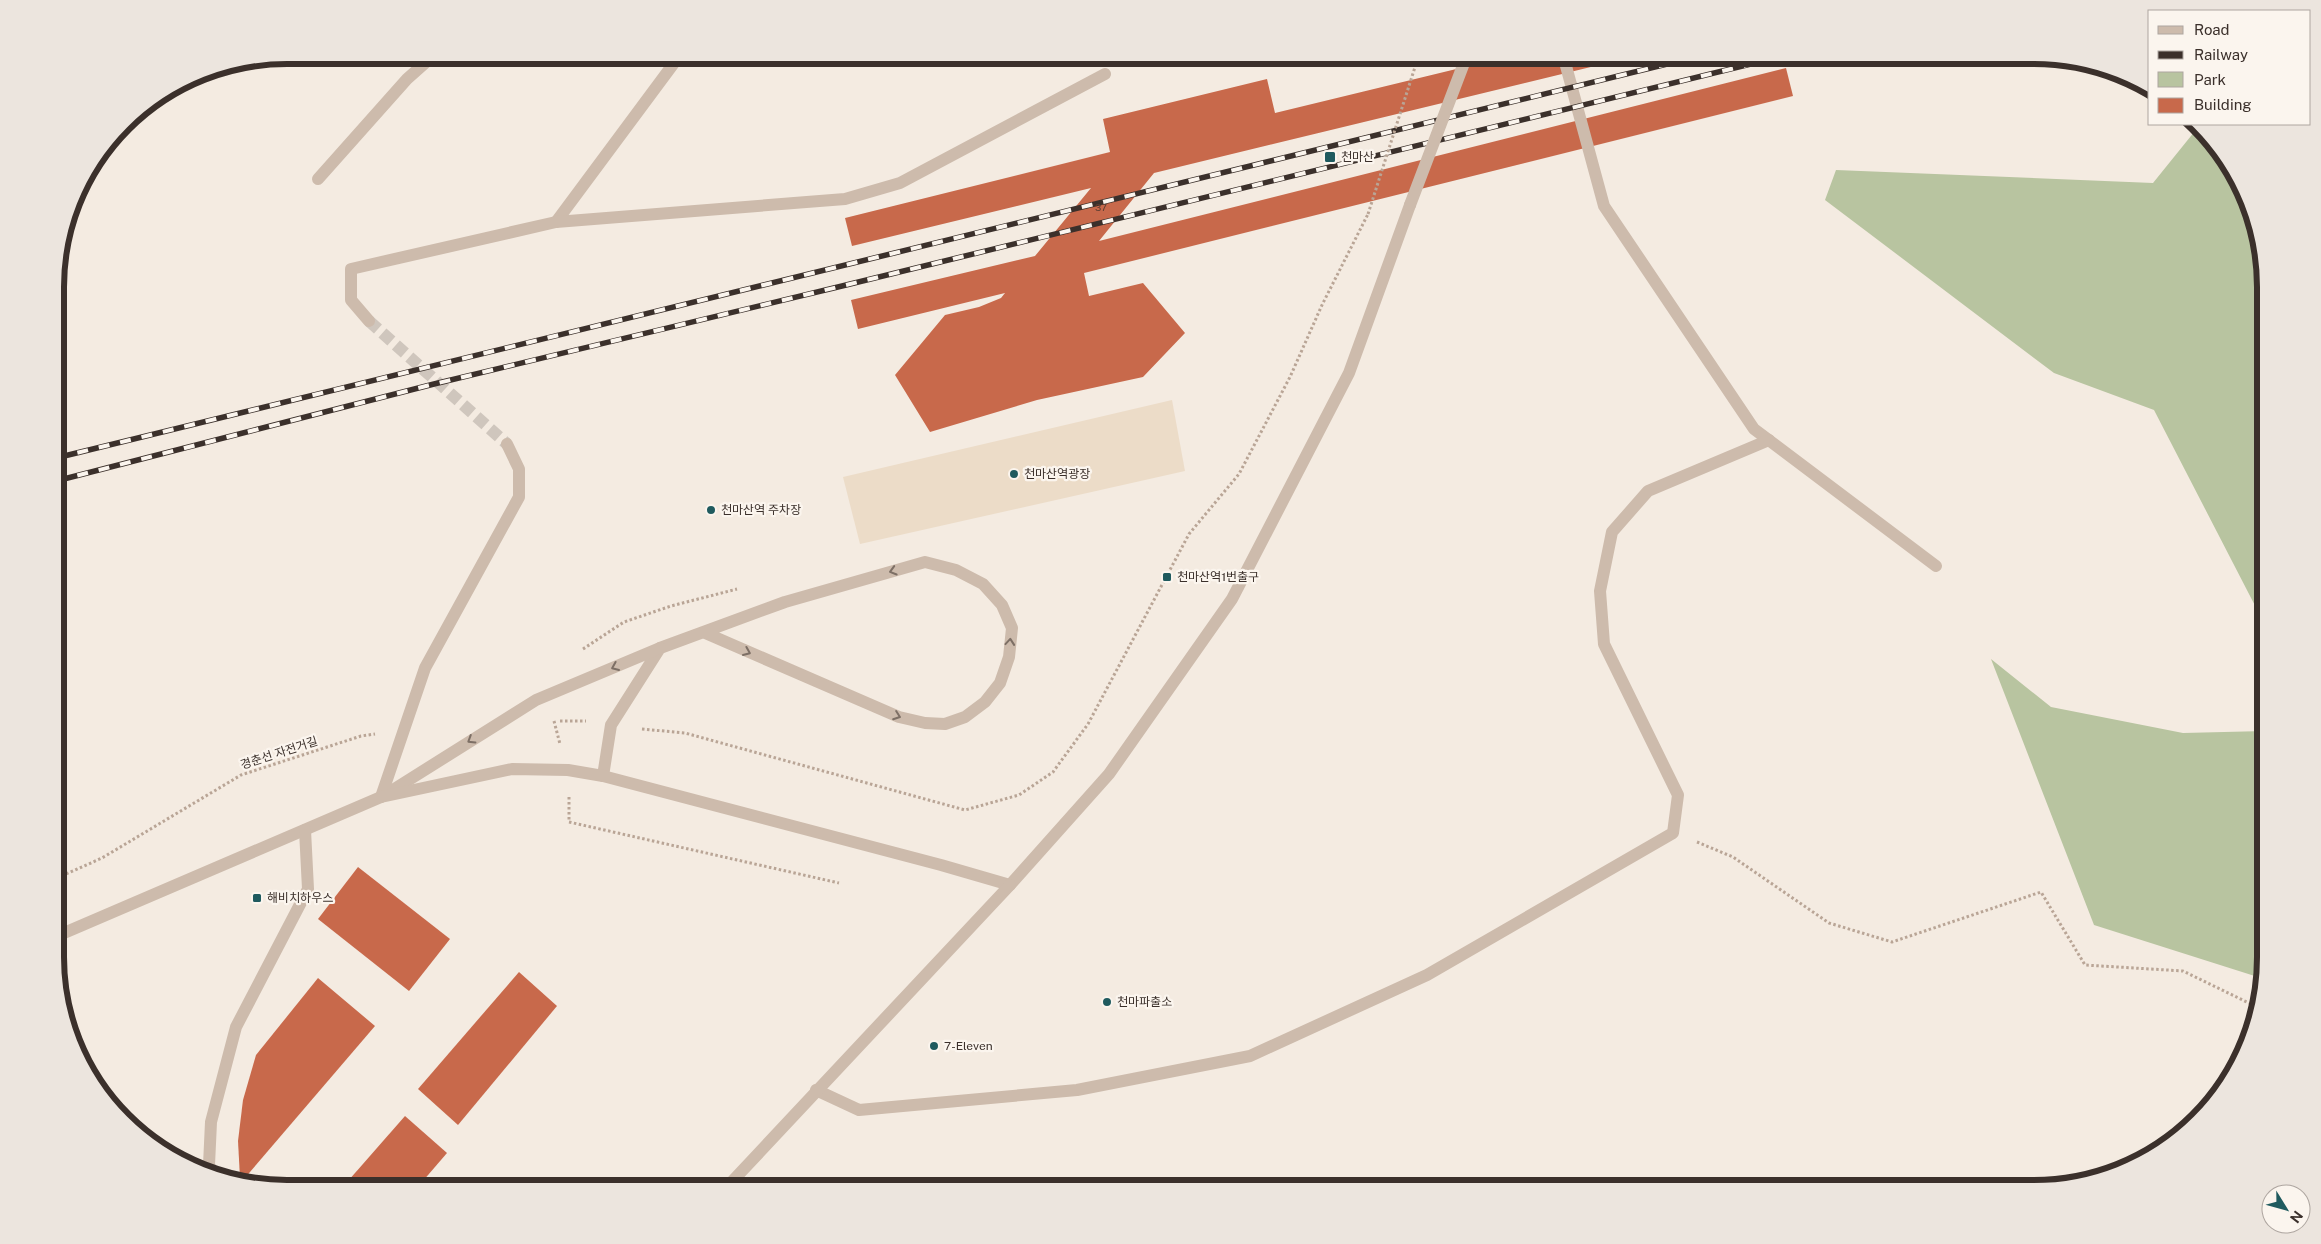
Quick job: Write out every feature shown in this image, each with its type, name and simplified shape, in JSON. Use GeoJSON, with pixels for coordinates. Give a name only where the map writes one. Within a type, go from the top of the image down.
{"type":"FeatureCollection","features":[{"type":"Feature","properties":{"kind":"street"},"geometry":{"type":"LineString","coordinates":[[318,179],[406,79],[424,64]]}},
{"type":"Feature","properties":{"kind":"street"},"geometry":{"type":"LineString","coordinates":[[556,222],[673,64]]}},
{"type":"Feature","properties":{"kind":"street"},"geometry":{"type":"LineString","coordinates":[[733,1180],[1010,885],[1109,774],[1232,599],[1349,373],[1410,204],[1464,64]]}},
{"type":"Feature","properties":{"kind":"street"},"geometry":{"type":"LineString","coordinates":[[1565,64],[1604,206],[1754,429],[1936,566]]}},
{"type":"Feature","properties":{"kind":"street"},"geometry":{"type":"LineString","coordinates":[[369,321],[351,300],[351,269],[556,222],[845,198],[900,183],[1105,74]]}},
{"type":"Feature","properties":{"kind":"street"},"geometry":{"type":"LineString","coordinates":[[816,1090],[859,1110],[1078,1090],[1250,1056],[1428,975],[1673,833],[1678,794],[1604,644],[1600,591],[1612,532],[1648,491],[1769,440]]}},
{"type":"Feature","properties":{"kind":"street"},"geometry":{"type":"LineString","coordinates":[[381,797],[425,668],[519,497],[519,469],[507,444]]}},
{"type":"Feature","properties":{"kind":"street"},"geometry":{"type":"LineString","coordinates":[[64,933],[381,797],[536,700],[660,648],[703,632],[785,602],[925,562],[956,570],[983,584],[1002,605],[1012,628],[1009,657],[1000,683],[985,702],[965,717],[945,724],[925,723],[898,717],[703,632]]}},
{"type":"Feature","properties":{"kind":"street"},"geometry":{"type":"LineString","coordinates":[[603,776],[611,726],[660,648]]}},
{"type":"Feature","properties":{"kind":"street"},"geometry":{"type":"LineString","coordinates":[[381,797],[512,769],[568,770],[603,776],[1010,885]]}},
{"type":"Feature","properties":{"kind":"street"},"geometry":{"type":"LineString","coordinates":[[210,1166],[211,1122],[236,1027],[308,889],[306,830]]}},
{"type":"Feature","properties":{"kind":"path"},"geometry":{"type":"LineString","coordinates":[[1368,214],[1416,64]]}},
{"type":"Feature","properties":{"kind":"path"},"geometry":{"type":"LineString","coordinates":[[577,653],[624,622],[671,606],[745,586]]}},
{"type":"Feature","properties":{"kind":"path"},"geometry":{"type":"LineString","coordinates":[[536,700],[554,721],[568,770],[569,822],[839,883]]}},
{"type":"Feature","properties":{"kind":"path","name":"경춘선 자전거길"},"geometry":{"type":"LineString","coordinates":[[64,875],[102,858],[241,775],[361,736],[403,730]]}},
{"type":"Feature","properties":{"kind":"path"},"geometry":{"type":"LineString","coordinates":[[1673,833],[1733,857],[1829,923],[1892,942],[2041,892],[2085,964],[2183,971],[2252,1005]]}},
{"type":"Feature","properties":{"kind":"green space"},"geometry":{"type":"Polygon","coordinates":[[[2194,132],[2211,151],[2227,175],[2250,229],[2257,272],[2257,610],[2154,410],[2054,373],[1825,200],[1836,170],[2153,183],[2194,132]]]}},
{"type":"Feature","properties":{"kind":"green space"},"geometry":{"type":"Polygon","coordinates":[[[1991,659],[2051,707],[2183,733],[2257,731],[2256,977],[2094,925],[1991,659]]]}},
{"type":"Feature","properties":{"kind":"shaded area","name":"천마산역광장"},"geometry":{"type":"Polygon","coordinates":[[[1172,400],[1185,471],[860,544],[843,477],[1172,400]]]}},
{"type":"Feature","properties":{"kind":"building"},"geometry":{"type":"Polygon","coordinates":[[[1477,64],[1603,64],[1154,173],[1099,241],[1786,68],[1793,96],[1084,273],[1089,296],[1143,283],[1185,333],[1143,377],[1037,400],[930,432],[895,375],[945,315],[979,307],[1001,298],[1005,293],[858,329],[851,300],[1035,256],[1091,188],[852,246],[845,218],[1110,152],[1103,119],[1267,79],[1275,113],[1477,64]]]}},
{"type":"Feature","properties":{"kind":"building"},"geometry":{"type":"Polygon","coordinates":[[[358,867],[450,939],[409,991],[318,919],[358,867]]]}},
{"type":"Feature","properties":{"kind":"building"},"geometry":{"type":"Polygon","coordinates":[[[519,972],[557,1006],[458,1125],[418,1089],[519,972]]]}},
{"type":"Feature","properties":{"kind":"building"},"geometry":{"type":"Polygon","coordinates":[[[318,978],[375,1026],[246,1176],[240,1175],[238,1141],[243,1100],[256,1055],[318,978]]]}},
{"type":"Feature","properties":{"kind":"building"},"geometry":{"type":"Polygon","coordinates":[[[405,1116],[447,1153],[424,1180],[349,1180],[405,1116]]]}},
{"type":"Feature","properties":{"kind":"tunnel"},"geometry":{"type":"LineString","coordinates":[[369,321],[507,444]]}},
{"type":"Feature","properties":{"kind":"railway"},"geometry":{"type":"LineString","coordinates":[[64,456],[1667,64]]}},
{"type":"Feature","properties":{"kind":"railway"},"geometry":{"type":"LineString","coordinates":[[64,479],[434,384],[1751,64]]}},
{"type":"Feature","properties":{"kind":"place","name":"천마산"},"geometry":{"type":"Point","coordinates":[1330,157]}},
{"type":"Feature","properties":{"kind":"place","name":"천마산역광장"},"geometry":{"type":"Point","coordinates":[1014,474]}},
{"type":"Feature","properties":{"kind":"place","name":"천마산역 주차장"},"geometry":{"type":"Point","coordinates":[711,510]}},
{"type":"Feature","properties":{"kind":"place","name":"천마산역1번출구"},"geometry":{"type":"Point","coordinates":[1167,577]}},
{"type":"Feature","properties":{"kind":"place","name":"해비치하우스"},"geometry":{"type":"Point","coordinates":[257,898]}},
{"type":"Feature","properties":{"kind":"place","name":"천마파출소"},"geometry":{"type":"Point","coordinates":[1107,1002]}},
{"type":"Feature","properties":{"kind":"place","name":"7-Eleven"},"geometry":{"type":"Point","coordinates":[934,1046]}}]}
